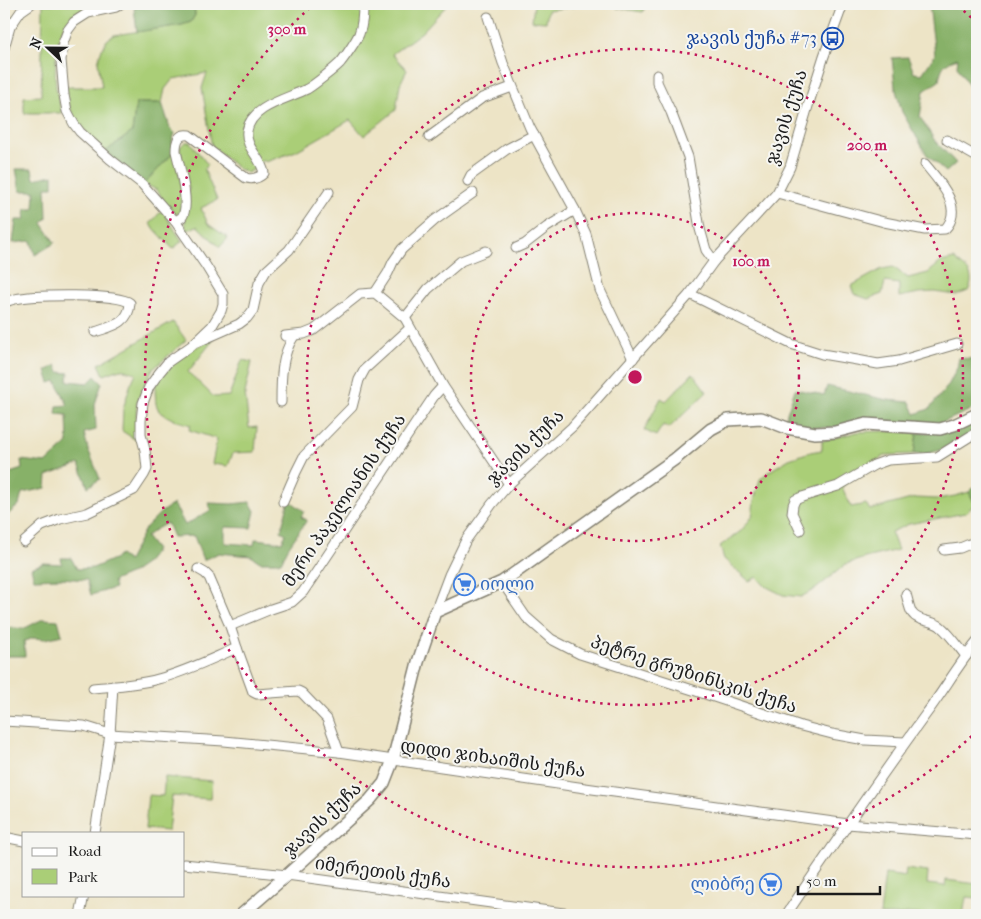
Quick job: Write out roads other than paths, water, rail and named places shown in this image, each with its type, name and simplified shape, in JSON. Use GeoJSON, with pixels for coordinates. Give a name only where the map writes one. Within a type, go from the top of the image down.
{"type":"FeatureCollection","features":[{"type":"Feature","properties":{"kind":"street"},"geometry":{"type":"LineString","coordinates":[[4,48],[10,27],[21,11],[31,4]]}},
{"type":"Feature","properties":{"kind":"street"},"geometry":{"type":"LineString","coordinates":[[24,542],[42,526],[60,519],[88,513],[134,490],[147,469],[141,435],[141,421],[143,403],[149,387],[168,362],[191,346],[212,326],[221,312],[223,304],[223,294],[175,221],[142,184],[80,132],[67,111],[62,60],[63,43],[68,30],[74,22],[88,14],[116,7],[120,4]]}},
{"type":"Feature","properties":{"kind":"street"},"geometry":{"type":"LineString","coordinates":[[175,221],[182,217],[186,200],[176,151],[176,143],[179,138],[184,134],[188,135],[246,178],[255,179],[260,177],[264,173],[263,166],[248,145],[247,133],[249,123],[257,113],[276,102],[309,88],[340,63],[359,34],[363,18],[363,4]]}},
{"type":"Feature","properties":{"kind":"street","name":"ჯავის ქუჩა"},"geometry":{"type":"LineString","coordinates":[[240,915],[370,800],[384,783],[393,760],[418,662],[449,575],[466,540],[492,504],[509,484],[572,428],[690,294],[714,261],[777,193],[790,167],[824,56],[843,4]]}},
{"type":"Feature","properties":{"kind":"street"},"geometry":{"type":"LineString","coordinates":[[488,17],[512,87],[534,135],[586,234],[600,290],[633,359]]}},
{"type":"Feature","properties":{"kind":"street"},"geometry":{"type":"LineString","coordinates":[[658,75],[656,82],[671,112],[688,157],[700,229],[706,250],[714,261]]}},
{"type":"Feature","properties":{"kind":"street"},"geometry":{"type":"LineString","coordinates":[[429,137],[482,98],[512,87]]}},
{"type":"Feature","properties":{"kind":"street"},"geometry":{"type":"LineString","coordinates":[[468,181],[471,175],[507,149],[534,135]]}},
{"type":"Feature","properties":{"kind":"street"},"geometry":{"type":"LineString","coordinates":[[947,140],[977,157]]}},
{"type":"Feature","properties":{"kind":"street"},"geometry":{"type":"LineString","coordinates":[[777,193],[884,222],[925,230],[945,229],[950,223],[953,214],[950,200],[944,187],[925,164]]}},
{"type":"Feature","properties":{"kind":"street"},"geometry":{"type":"LineString","coordinates":[[191,346],[239,324],[247,318],[253,310],[262,277],[289,250],[329,192]]}},
{"type":"Feature","properties":{"kind":"street"},"geometry":{"type":"LineString","coordinates":[[376,294],[388,274],[392,262],[402,249],[435,220],[473,193]]}},
{"type":"Feature","properties":{"kind":"street"},"geometry":{"type":"LineString","coordinates":[[516,248],[525,244],[547,227],[575,210]]}},
{"type":"Feature","properties":{"kind":"street"},"geometry":{"type":"LineString","coordinates":[[405,318],[428,289],[461,261],[486,251]]}},
{"type":"Feature","properties":{"kind":"street"},"geometry":{"type":"LineString","coordinates":[[281,402],[281,377],[290,336],[314,330],[360,294],[376,294],[405,318],[443,386],[509,484]]}},
{"type":"Feature","properties":{"kind":"street"},"geometry":{"type":"LineString","coordinates":[[690,294],[791,344],[822,354],[878,364],[899,361],[957,344]]}},
{"type":"Feature","properties":{"kind":"street"},"geometry":{"type":"LineString","coordinates":[[4,302],[16,299],[62,296],[102,296],[130,303],[122,322],[95,332]]}},
{"type":"Feature","properties":{"kind":"street"},"geometry":{"type":"LineString","coordinates":[[283,502],[304,456],[352,407],[359,380],[365,370],[410,328]]}},
{"type":"Feature","properties":{"kind":"street","name":"მერი პაკელიანის ქუჩა"},"geometry":{"type":"LineString","coordinates":[[230,626],[292,602],[304,592],[434,396],[443,386]]}},
{"type":"Feature","properties":{"kind":"street"},"geometry":{"type":"LineString","coordinates":[[435,612],[502,582],[676,459],[711,429],[728,420],[762,418],[787,428],[814,433],[835,432],[866,424],[940,429],[977,414]]}},
{"type":"Feature","properties":{"kind":"street"},"geometry":{"type":"LineString","coordinates":[[800,530],[792,513],[795,500],[838,486],[874,465],[888,460],[937,457],[977,432]]}},
{"type":"Feature","properties":{"kind":"street"},"geometry":{"type":"LineString","coordinates":[[944,550],[960,548],[977,541]]}},
{"type":"Feature","properties":{"kind":"street"},"geometry":{"type":"LineString","coordinates":[[198,569],[210,577],[254,692],[257,694],[298,691],[302,693],[327,719],[339,752]]}},
{"type":"Feature","properties":{"kind":"street","name":"პეტრე გრუზინსკის ქუჩა"},"geometry":{"type":"LineString","coordinates":[[502,582],[526,617],[551,639],[580,654],[801,726],[865,740],[905,742]]}},
{"type":"Feature","properties":{"kind":"street"},"geometry":{"type":"LineString","coordinates":[[906,594],[913,615],[917,618],[936,623],[966,656]]}},
{"type":"Feature","properties":{"kind":"street"},"geometry":{"type":"LineString","coordinates":[[786,915],[905,742],[977,642]]}},
{"type":"Feature","properties":{"kind":"street"},"geometry":{"type":"LineString","coordinates":[[92,688],[158,679],[237,648]]}},
{"type":"Feature","properties":{"kind":"street"},"geometry":{"type":"LineString","coordinates":[[95,832],[110,734],[113,686]]}},
{"type":"Feature","properties":{"kind":"street","name":"დიდი ჯიხაიშის ქუჩა"},"geometry":{"type":"LineString","coordinates":[[4,721],[84,726],[110,734],[224,741],[339,752],[848,824],[977,835]]}},
{"type":"Feature","properties":{"kind":"street"},"geometry":{"type":"LineString","coordinates":[[4,837],[22,841]]}},
{"type":"Feature","properties":{"kind":"street","name":"იმერეთის ქუჩა"},"geometry":{"type":"LineString","coordinates":[[185,864],[287,875],[578,915]]}},
{"type":"Feature","properties":{"kind":"street"},"geometry":{"type":"LineString","coordinates":[[80,915],[84,896]]}},
{"type":"Feature","properties":{"kind":"place","name":"ჯავის ქუჩა #73"},"geometry":{"type":"Point","coordinates":[833,38]}},
{"type":"Feature","properties":{"kind":"place","name":"იოლი"},"geometry":{"type":"Point","coordinates":[464,584]}},
{"type":"Feature","properties":{"kind":"place","name":"ლიბრე"},"geometry":{"type":"Point","coordinates":[771,884]}}]}
